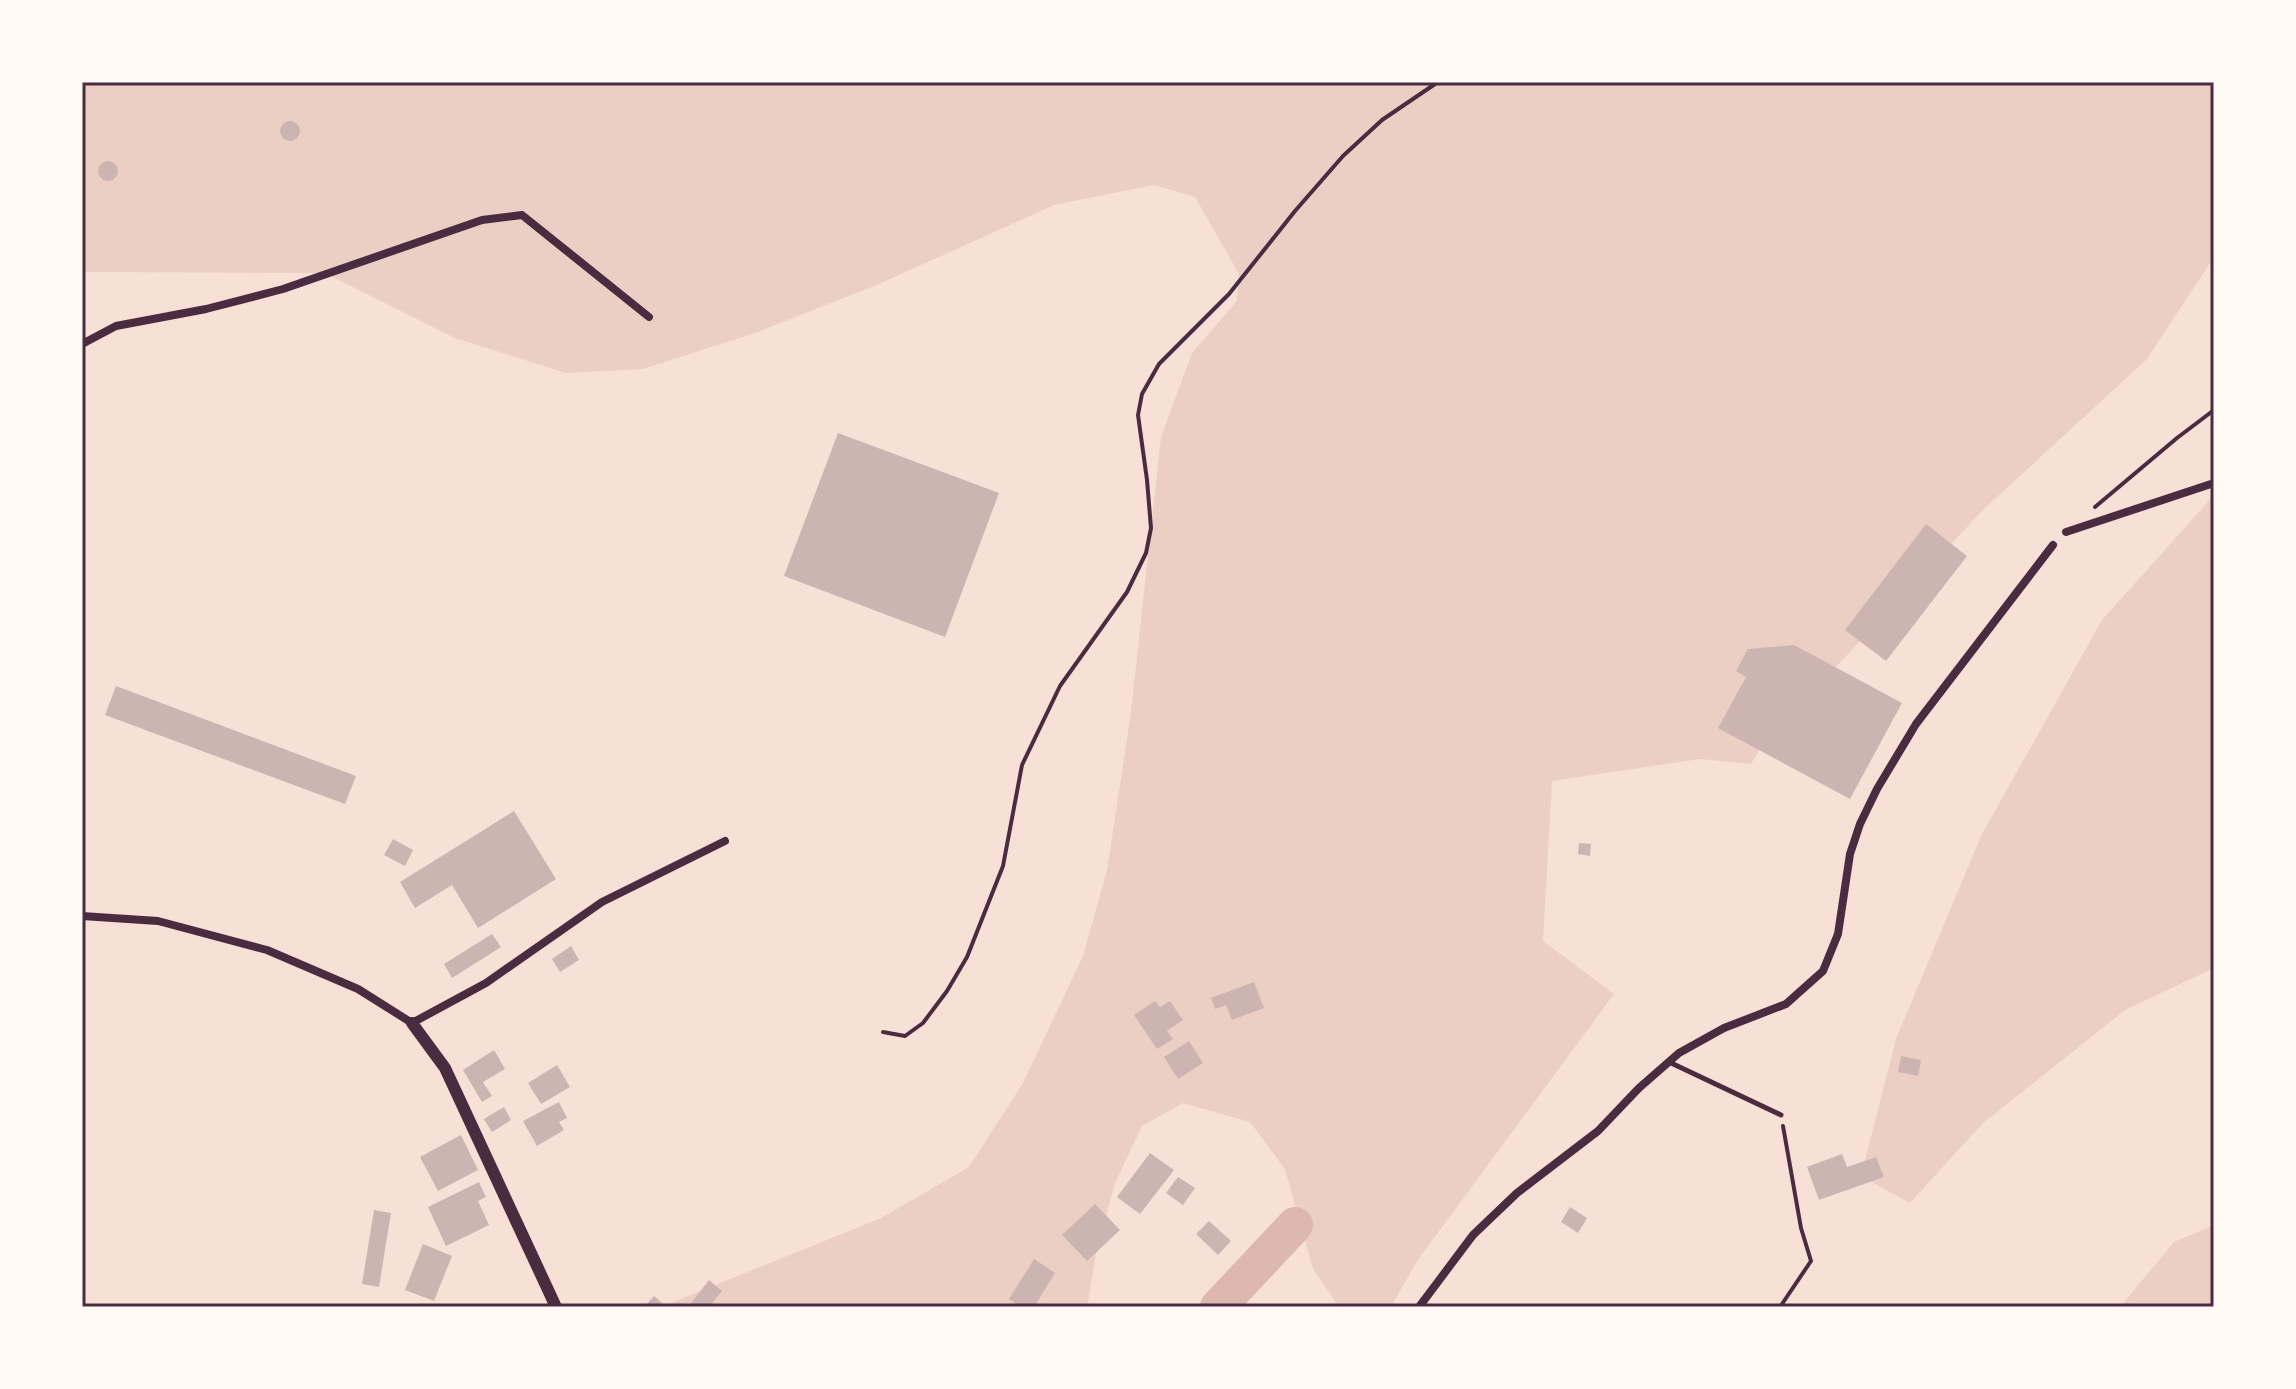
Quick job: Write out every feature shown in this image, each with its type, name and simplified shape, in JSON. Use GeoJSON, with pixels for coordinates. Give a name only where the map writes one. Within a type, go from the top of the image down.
{"type":"FeatureCollection","features":[{"type":"Feature","properties":{"kind":"street"},"geometry":{"type":"LineString","coordinates":[[82,344],[116,326],[206,309],[283,289],[482,220],[522,215],[649,317]]}},
{"type":"Feature","properties":{"kind":"street"},"geometry":{"type":"LineString","coordinates":[[2066,532],[2214,483]]}},
{"type":"Feature","properties":{"kind":"street"},"geometry":{"type":"LineString","coordinates":[[1419,1307],[1473,1235],[1517,1193],[1598,1131],[1639,1088],[1679,1053],[1724,1028],[1786,1004],[1823,971],[1838,934],[1853,844],[1877,789],[1916,724],[2053,545]]}},
{"type":"Feature","properties":{"kind":"street"},"geometry":{"type":"LineString","coordinates":[[412,1023],[486,983],[602,902],[725,841]]}},
{"type":"Feature","properties":{"kind":"street"},"geometry":{"type":"LineString","coordinates":[[82,916],[158,921],[267,950],[358,989],[412,1023],[445,1068],[556,1307]]}},
{"type":"Feature","properties":{"kind":"lane"},"geometry":{"type":"LineString","coordinates":[[1669,1062],[1781,1115]]}},
{"type":"Feature","properties":{"kind":"path"},"geometry":{"type":"LineString","coordinates":[[883,1032],[905,1036],[923,1023],[967,957],[1003,866],[1022,765],[1060,686],[1127,592],[1146,553],[1151,528],[1138,415],[1142,394],[1159,364],[1229,294],[1343,156],[1382,120],[1438,82]]}},
{"type":"Feature","properties":{"kind":"path"},"geometry":{"type":"LineString","coordinates":[[2088,513],[2214,410]]}},
{"type":"Feature","properties":{"kind":"path"},"geometry":{"type":"LineString","coordinates":[[1780,1307],[1811,1261],[1801,1228],[1781,1115]]}},
{"type":"Feature","properties":{"kind":"shaded area"},"geometry":{"type":"Polygon","coordinates":[[[82,82],[2214,82],[2214,257],[2147,359],[1984,509],[1761,747],[1751,764],[1700,759],[1552,781],[1543,941],[1614,994],[1417,1261],[1391,1307],[1339,1307],[1313,1269],[1285,1169],[1250,1122],[1183,1103],[1142,1126],[1115,1183],[1096,1254],[1087,1307],[661,1307],[881,1218],[969,1167],[1023,1083],[1083,956],[1107,870],[1131,712],[1161,437],[1192,353],[1237,301],[1239,274],[1195,197],[1154,185],[1054,205],[879,284],[755,333],[643,369],[566,373],[455,338],[325,273],[82,272],[82,82]]]}},
{"type":"Feature","properties":{"kind":"shaded area"},"geometry":{"type":"Polygon","coordinates":[[[2214,495],[2214,968],[2125,1010],[1982,1124],[1910,1203],[1861,1176],[1896,1039],[1981,836],[2102,620],[2214,495]]]}},
{"type":"Feature","properties":{"kind":"shaded area"},"geometry":{"type":"Polygon","coordinates":[[[2214,1225],[2214,1307],[2120,1307],[2174,1242],[2214,1225]]]}},
{"type":"Feature","properties":{"kind":"building"},"geometry":{"type":"Polygon","coordinates":[[[290,121],[297,124],[300,131],[297,138],[290,141],[283,138],[280,131],[283,124],[290,121]]]}},
{"type":"Feature","properties":{"kind":"building"},"geometry":{"type":"Polygon","coordinates":[[[108,161],[115,164],[118,171],[115,178],[108,181],[101,178],[98,171],[101,164],[108,161]]]}},
{"type":"Feature","properties":{"kind":"building"},"geometry":{"type":"Polygon","coordinates":[[[838,433],[999,493],[945,637],[784,576],[838,433]]]}},
{"type":"Feature","properties":{"kind":"building"},"geometry":{"type":"Polygon","coordinates":[[[1926,524],[1967,556],[1886,661],[1845,630],[1926,524]]]}},
{"type":"Feature","properties":{"kind":"building"},"geometry":{"type":"Polygon","coordinates":[[[1794,645],[1902,703],[1850,799],[1718,728],[1746,677],[1736,671],[1748,649],[1794,645]]]}},
{"type":"Feature","properties":{"kind":"building"},"geometry":{"type":"Polygon","coordinates":[[[116,686],[356,776],[345,804],[105,715],[116,686]]]}},
{"type":"Feature","properties":{"kind":"building"},"geometry":{"type":"Polygon","coordinates":[[[514,811],[556,879],[478,928],[452,885],[415,908],[400,882],[514,811]]]}},
{"type":"Feature","properties":{"kind":"building"},"geometry":{"type":"Polygon","coordinates":[[[393,839],[413,850],[405,866],[384,855],[393,839]]]}},
{"type":"Feature","properties":{"kind":"building"},"geometry":{"type":"Polygon","coordinates":[[[1579,843],[1591,844],[1590,856],[1578,854],[1579,843]]]}},
{"type":"Feature","properties":{"kind":"building"},"geometry":{"type":"Polygon","coordinates":[[[492,934],[501,947],[452,978],[444,964],[492,934]]]}},
{"type":"Feature","properties":{"kind":"building"},"geometry":{"type":"Polygon","coordinates":[[[571,946],[579,960],[560,972],[552,959],[571,946]]]}},
{"type":"Feature","properties":{"kind":"building"},"geometry":{"type":"Polygon","coordinates":[[[1254,982],[1264,1008],[1232,1020],[1226,1005],[1215,1009],[1211,998],[1254,982]]]}},
{"type":"Feature","properties":{"kind":"building"},"geometry":{"type":"Polygon","coordinates":[[[1155,1001],[1160,1007],[1170,1001],[1183,1020],[1167,1031],[1173,1039],[1157,1049],[1134,1015],[1155,1001]]]}},
{"type":"Feature","properties":{"kind":"building"},"geometry":{"type":"Polygon","coordinates":[[[1189,1041],[1203,1063],[1178,1079],[1164,1057],[1189,1041]]]}},
{"type":"Feature","properties":{"kind":"building"},"geometry":{"type":"Polygon","coordinates":[[[494,1050],[505,1069],[483,1082],[492,1096],[482,1102],[463,1070],[494,1050]]]}},
{"type":"Feature","properties":{"kind":"building"},"geometry":{"type":"Polygon","coordinates":[[[1901,1056],[1921,1060],[1918,1076],[1898,1072],[1901,1056]]]}},
{"type":"Feature","properties":{"kind":"building"},"geometry":{"type":"Polygon","coordinates":[[[557,1065],[570,1087],[541,1104],[528,1083],[557,1065]]]}},
{"type":"Feature","properties":{"kind":"building"},"geometry":{"type":"Polygon","coordinates":[[[559,1102],[567,1118],[559,1122],[564,1130],[537,1146],[523,1121],[559,1102]]]}},
{"type":"Feature","properties":{"kind":"building"},"geometry":{"type":"Polygon","coordinates":[[[504,1107],[511,1120],[492,1132],[484,1119],[504,1107]]]}},
{"type":"Feature","properties":{"kind":"building"},"geometry":{"type":"Polygon","coordinates":[[[461,1135],[478,1170],[438,1191],[420,1157],[461,1135]]]}},
{"type":"Feature","properties":{"kind":"building"},"geometry":{"type":"Polygon","coordinates":[[[1150,1153],[1174,1170],[1140,1214],[1117,1197],[1150,1153]]]}},
{"type":"Feature","properties":{"kind":"building"},"geometry":{"type":"Polygon","coordinates":[[[1842,1154],[1847,1167],[1876,1157],[1884,1177],[1819,1200],[1807,1167],[1842,1154]]]}},
{"type":"Feature","properties":{"kind":"building"},"geometry":{"type":"Polygon","coordinates":[[[1178,1177],[1195,1188],[1183,1205],[1166,1193],[1178,1177]]]}},
{"type":"Feature","properties":{"kind":"building"},"geometry":{"type":"Polygon","coordinates":[[[479,1182],[486,1197],[478,1201],[489,1225],[446,1246],[428,1207],[479,1182]]]}},
{"type":"Feature","properties":{"kind":"building"},"geometry":{"type":"Polygon","coordinates":[[[1095,1204],[1120,1230],[1087,1261],[1062,1235],[1095,1204]]]}},
{"type":"Feature","properties":{"kind":"building"},"geometry":{"type":"Polygon","coordinates":[[[1570,1207],[1587,1218],[1578,1233],[1561,1222],[1570,1207]]]}},
{"type":"Feature","properties":{"kind":"building"},"geometry":{"type":"Polygon","coordinates":[[[374,1210],[391,1213],[379,1287],[362,1284],[374,1210]]]}},
{"type":"Feature","properties":{"kind":"building"},"geometry":{"type":"Polygon","coordinates":[[[1209,1221],[1231,1241],[1218,1255],[1196,1234],[1209,1221]]]}},
{"type":"Feature","properties":{"kind":"building"},"geometry":{"type":"Polygon","coordinates":[[[423,1244],[452,1256],[434,1301],[405,1290],[423,1244]]]}},
{"type":"Feature","properties":{"kind":"building"},"geometry":{"type":"Polygon","coordinates":[[[1034,1259],[1055,1273],[1034,1307],[1022,1307],[1009,1299],[1034,1259]]]}},
{"type":"Feature","properties":{"kind":"building"},"geometry":{"type":"Polygon","coordinates":[[[709,1280],[722,1291],[709,1307],[688,1307],[709,1280]]]}},
{"type":"Feature","properties":{"kind":"building"},"geometry":{"type":"Polygon","coordinates":[[[654,1296],[667,1307],[644,1307],[654,1296]]]}},
{"type":"Feature","properties":{"kind":"waterway"},"geometry":{"type":"LineString","coordinates":[[1218,1307],[1295,1225]]}}]}
